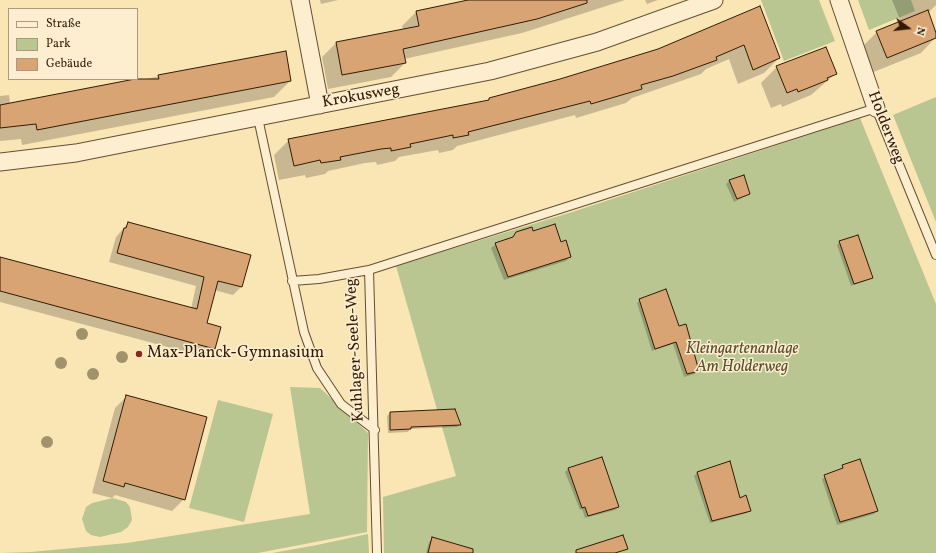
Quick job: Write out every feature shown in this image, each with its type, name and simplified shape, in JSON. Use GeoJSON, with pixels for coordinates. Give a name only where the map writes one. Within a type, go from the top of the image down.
{"type":"FeatureCollection","features":[{"type":"Feature","properties":{"kind":"street"},"geometry":{"type":"LineString","coordinates":[[300,0],[320,105]]}},
{"type":"Feature","properties":{"kind":"street","name":"Krokusweg"},"geometry":{"type":"LineString","coordinates":[[0,162],[76,153],[446,82],[523,64],[616,36],[714,0]]}},
{"type":"Feature","properties":{"kind":"street","name":"Holderweg"},"geometry":{"type":"LineString","coordinates":[[839,0],[876,108]]}},
{"type":"Feature","properties":{"kind":"lane","name":"Holderweg"},"geometry":{"type":"LineString","coordinates":[[876,108],[936,255]]}},
{"type":"Feature","properties":{"kind":"lane"},"geometry":{"type":"LineString","coordinates":[[369,270],[876,108]]}},
{"type":"Feature","properties":{"kind":"lane","name":"Kuhlager-Seele-Weg"},"geometry":{"type":"LineString","coordinates":[[258,118],[304,332],[317,368],[341,404],[375,430]]}},
{"type":"Feature","properties":{"kind":"lane","name":"Kuhlager-Seele-Weg"},"geometry":{"type":"LineString","coordinates":[[292,281],[319,279],[369,270],[375,430],[377,553]]}},
{"type":"Feature","properties":{"kind":"green space"},"geometry":{"type":"Polygon","coordinates":[[[761,0],[819,0],[835,41],[784,61],[761,0]]]}},
{"type":"Feature","properties":{"kind":"green space"},"geometry":{"type":"Polygon","coordinates":[[[858,0],[911,0],[915,11],[869,30],[858,0]]]}},
{"type":"Feature","properties":{"kind":"green space"},"geometry":{"type":"Polygon","coordinates":[[[936,97],[936,222],[893,115],[936,97]]]}},
{"type":"Feature","properties":{"kind":"green space","name":"Kleingartenanlage Am Holderweg"},"geometry":{"type":"Polygon","coordinates":[[[860,118],[936,304],[936,553],[384,553],[383,497],[456,476],[396,266],[569,213],[860,118]]]}},
{"type":"Feature","properties":{"kind":"green space"},"geometry":{"type":"Polygon","coordinates":[[[290,387],[320,388],[368,433],[367,532],[258,553],[0,553],[31,552],[127,543],[310,514],[290,387]]]}},
{"type":"Feature","properties":{"kind":"green space"},"geometry":{"type":"Polygon","coordinates":[[[218,400],[273,414],[244,522],[189,508],[218,400]]]}},
{"type":"Feature","properties":{"kind":"green space"},"geometry":{"type":"Polygon","coordinates":[[[113,498],[126,502],[130,507],[132,520],[128,527],[121,532],[100,537],[91,535],[86,531],[82,519],[86,507],[92,503],[113,498]]]}},
{"type":"Feature","properties":{"kind":"green space"},"geometry":{"type":"Polygon","coordinates":[[[368,534],[369,553],[272,553],[317,545],[368,534]]]}},
{"type":"Feature","properties":{"kind":"building"},"geometry":{"type":"Polygon","coordinates":[[[468,0],[587,0],[587,3],[537,19],[403,49],[406,63],[342,75],[336,42],[419,26],[416,11],[468,0]]]}},
{"type":"Feature","properties":{"kind":"building"},"geometry":{"type":"Polygon","coordinates":[[[760,6],[780,58],[753,70],[744,45],[716,57],[717,60],[673,76],[641,85],[642,89],[591,104],[590,101],[468,132],[469,135],[453,138],[453,135],[410,144],[411,147],[391,151],[391,148],[381,149],[340,157],[341,160],[321,163],[320,160],[294,166],[288,139],[489,100],[489,98],[560,79],[658,49],[760,6]]]}},
{"type":"Feature","properties":{"kind":"building"},"geometry":{"type":"Polygon","coordinates":[[[928,10],[936,33],[936,38],[887,58],[876,31],[928,10]]]}},
{"type":"Feature","properties":{"kind":"building"},"geometry":{"type":"Polygon","coordinates":[[[826,47],[837,74],[827,78],[828,80],[798,92],[797,89],[787,93],[776,66],[826,47]]]}},
{"type":"Feature","properties":{"kind":"building"},"geometry":{"type":"Polygon","coordinates":[[[286,51],[291,81],[37,130],[36,124],[0,128],[0,105],[130,80],[159,79],[158,75],[286,51]]]}},
{"type":"Feature","properties":{"kind":"building"},"geometry":{"type":"Polygon","coordinates":[[[744,175],[750,194],[737,199],[729,180],[744,175]]]}},
{"type":"Feature","properties":{"kind":"building"},"geometry":{"type":"Polygon","coordinates":[[[128,222],[251,255],[242,287],[218,281],[207,323],[221,327],[215,349],[0,291],[0,257],[197,309],[204,277],[117,253],[124,228],[126,228],[128,222]]]}},
{"type":"Feature","properties":{"kind":"building"},"geometry":{"type":"Polygon","coordinates":[[[555,224],[561,242],[566,240],[571,257],[508,277],[495,243],[513,237],[516,232],[532,227],[533,231],[555,224]]]}},
{"type":"Feature","properties":{"kind":"building"},"geometry":{"type":"Polygon","coordinates":[[[858,235],[873,278],[854,284],[839,241],[858,235]]]}},
{"type":"Feature","properties":{"kind":"building"},"geometry":{"type":"Polygon","coordinates":[[[666,289],[679,326],[686,324],[699,371],[687,374],[676,342],[655,349],[639,299],[666,289]]]}},
{"type":"Feature","properties":{"kind":"building"},"geometry":{"type":"Polygon","coordinates":[[[126,395],[207,417],[185,500],[125,483],[124,487],[103,481],[126,395]]]}},
{"type":"Feature","properties":{"kind":"building"},"geometry":{"type":"Polygon","coordinates":[[[455,409],[461,425],[411,427],[411,429],[390,430],[390,412],[455,409]]]}},
{"type":"Feature","properties":{"kind":"building"},"geometry":{"type":"Polygon","coordinates":[[[602,457],[619,507],[588,516],[585,507],[582,508],[568,468],[602,457]]]}},
{"type":"Feature","properties":{"kind":"building"},"geometry":{"type":"Polygon","coordinates":[[[860,459],[878,511],[840,522],[824,475],[843,468],[842,465],[860,459]]]}},
{"type":"Feature","properties":{"kind":"building"},"geometry":{"type":"Polygon","coordinates":[[[730,461],[740,498],[746,495],[751,511],[712,521],[697,472],[730,461]]]}},
{"type":"Feature","properties":{"kind":"building"},"geometry":{"type":"Polygon","coordinates":[[[623,535],[628,549],[615,553],[576,553],[576,550],[623,535]]]}},
{"type":"Feature","properties":{"kind":"building"},"geometry":{"type":"Polygon","coordinates":[[[432,537],[473,549],[473,553],[428,553],[432,537]]]}},
{"type":"Feature","properties":{"kind":"place","name":"Max-Planck-Gymnasium"},"geometry":{"type":"Point","coordinates":[139,354]}}]}
